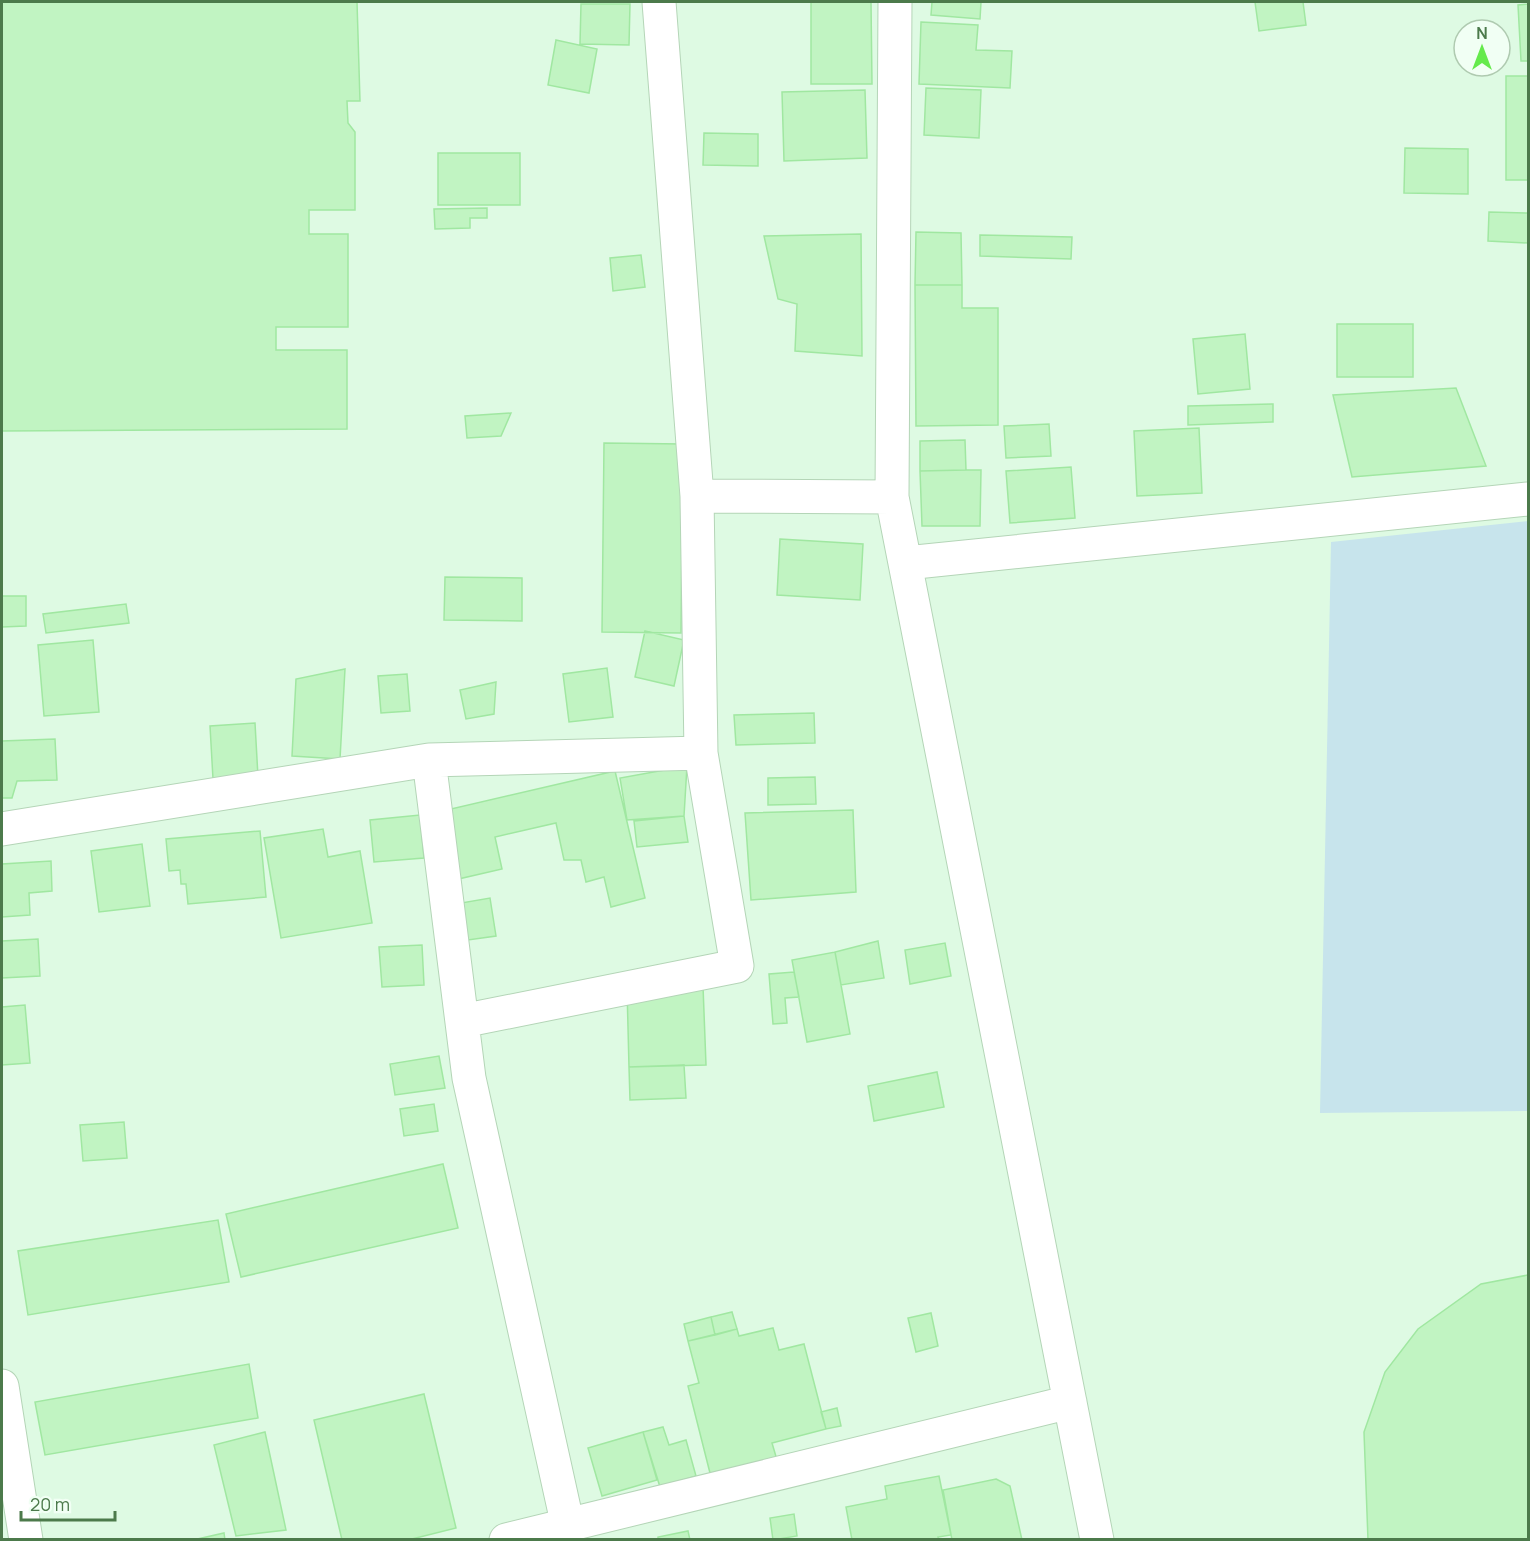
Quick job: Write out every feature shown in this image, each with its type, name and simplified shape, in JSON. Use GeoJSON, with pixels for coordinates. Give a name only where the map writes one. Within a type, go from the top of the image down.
{"type":"FeatureCollection","features":[{"type":"Feature","properties":{"kind":"street"},"geometry":{"type":"LineString","coordinates":[[462,1021],[737,966],[701,753],[697,496],[658,2]]}},
{"type":"Feature","properties":{"kind":"street"},"geometry":{"type":"LineString","coordinates":[[895,2],[892,497],[1097,1539]]}},
{"type":"Feature","properties":{"kind":"street"},"geometry":{"type":"LineString","coordinates":[[697,496],[892,497]]}},
{"type":"Feature","properties":{"kind":"street"},"geometry":{"type":"LineString","coordinates":[[906,563],[1528,499]]}},
{"type":"Feature","properties":{"kind":"street"},"geometry":{"type":"LineString","coordinates":[[2,829],[429,760],[701,753]]}},
{"type":"Feature","properties":{"kind":"street"},"geometry":{"type":"LineString","coordinates":[[429,760],[469,1078],[570,1533]]}},
{"type":"Feature","properties":{"kind":"street"},"geometry":{"type":"LineString","coordinates":[[2,1386],[26,1539]]}},
{"type":"Feature","properties":{"kind":"street"},"geometry":{"type":"LineString","coordinates":[[506,1539],[570,1533],[1070,1402]]}},
{"type":"Feature","properties":{"kind":"shaded area"},"geometry":{"type":"Polygon","coordinates":[[[2,2],[1528,2],[1528,1539],[2,1539],[2,2]]]}},
{"type":"Feature","properties":{"kind":"shaded area"},"geometry":{"type":"Polygon","coordinates":[[[1528,521],[1528,1111],[1320,1113],[1331,542],[1528,521]]]}},
{"type":"Feature","properties":{"kind":"building"},"geometry":{"type":"Polygon","coordinates":[[[2,2],[357,2],[360,101],[347,101],[348,123],[355,132],[355,210],[309,210],[309,234],[348,234],[348,327],[276,327],[276,350],[347,350],[347,429],[2,431],[2,2]]]}},
{"type":"Feature","properties":{"kind":"building"},"geometry":{"type":"Polygon","coordinates":[[[811,2],[871,2],[872,84],[811,84],[811,2]]]}},
{"type":"Feature","properties":{"kind":"building"},"geometry":{"type":"Polygon","coordinates":[[[932,2],[981,2],[980,19],[931,15],[932,2]]]}},
{"type":"Feature","properties":{"kind":"building"},"geometry":{"type":"Polygon","coordinates":[[[1255,2],[1303,2],[1306,25],[1259,31],[1255,2]]]}},
{"type":"Feature","properties":{"kind":"building"},"geometry":{"type":"Polygon","coordinates":[[[581,4],[630,4],[629,45],[580,44],[581,4]]]}},
{"type":"Feature","properties":{"kind":"building"},"geometry":{"type":"Polygon","coordinates":[[[1528,4],[1528,61],[1521,61],[1518,5],[1528,4]]]}},
{"type":"Feature","properties":{"kind":"building"},"geometry":{"type":"Polygon","coordinates":[[[921,22],[978,25],[976,50],[1012,51],[1010,88],[919,84],[921,22]]]}},
{"type":"Feature","properties":{"kind":"building"},"geometry":{"type":"Polygon","coordinates":[[[556,40],[597,49],[589,93],[548,85],[556,40]]]}},
{"type":"Feature","properties":{"kind":"building"},"geometry":{"type":"Polygon","coordinates":[[[1528,76],[1528,180],[1506,180],[1506,78],[1528,76]]]}},
{"type":"Feature","properties":{"kind":"building"},"geometry":{"type":"Polygon","coordinates":[[[926,88],[981,90],[979,138],[924,135],[926,88]]]}},
{"type":"Feature","properties":{"kind":"building"},"geometry":{"type":"Polygon","coordinates":[[[865,90],[867,158],[784,161],[782,92],[865,90]]]}},
{"type":"Feature","properties":{"kind":"building"},"geometry":{"type":"Polygon","coordinates":[[[704,133],[758,134],[758,166],[703,165],[704,133]]]}},
{"type":"Feature","properties":{"kind":"building"},"geometry":{"type":"Polygon","coordinates":[[[1405,148],[1468,149],[1468,194],[1404,193],[1405,148]]]}},
{"type":"Feature","properties":{"kind":"building"},"geometry":{"type":"Polygon","coordinates":[[[438,153],[520,153],[520,205],[438,205],[438,153]]]}},
{"type":"Feature","properties":{"kind":"building"},"geometry":{"type":"Polygon","coordinates":[[[487,208],[487,218],[470,218],[470,228],[435,229],[434,209],[487,208]]]}},
{"type":"Feature","properties":{"kind":"building"},"geometry":{"type":"Polygon","coordinates":[[[1489,212],[1528,213],[1528,243],[1488,241],[1489,212]]]}},
{"type":"Feature","properties":{"kind":"building"},"geometry":{"type":"Polygon","coordinates":[[[916,232],[961,233],[962,285],[915,285],[916,232]]]}},
{"type":"Feature","properties":{"kind":"building"},"geometry":{"type":"Polygon","coordinates":[[[861,234],[862,356],[795,351],[797,304],[778,299],[764,236],[861,234]]]}},
{"type":"Feature","properties":{"kind":"building"},"geometry":{"type":"Polygon","coordinates":[[[980,235],[1072,237],[1071,259],[980,256],[980,235]]]}},
{"type":"Feature","properties":{"kind":"building"},"geometry":{"type":"Polygon","coordinates":[[[641,255],[645,287],[613,291],[610,258],[641,255]]]}},
{"type":"Feature","properties":{"kind":"building"},"geometry":{"type":"Polygon","coordinates":[[[915,285],[962,285],[962,308],[998,308],[998,425],[916,426],[915,285]]]}},
{"type":"Feature","properties":{"kind":"building"},"geometry":{"type":"Polygon","coordinates":[[[1337,324],[1413,324],[1413,377],[1337,377],[1337,324]]]}},
{"type":"Feature","properties":{"kind":"building"},"geometry":{"type":"Polygon","coordinates":[[[1245,334],[1250,389],[1198,394],[1193,339],[1245,334]]]}},
{"type":"Feature","properties":{"kind":"building"},"geometry":{"type":"Polygon","coordinates":[[[1456,388],[1486,466],[1352,477],[1333,395],[1456,388]]]}},
{"type":"Feature","properties":{"kind":"building"},"geometry":{"type":"Polygon","coordinates":[[[1273,404],[1273,422],[1188,425],[1188,406],[1273,404]]]}},
{"type":"Feature","properties":{"kind":"building"},"geometry":{"type":"Polygon","coordinates":[[[511,413],[501,436],[467,438],[465,416],[511,413]]]}},
{"type":"Feature","properties":{"kind":"building"},"geometry":{"type":"Polygon","coordinates":[[[1049,424],[1051,456],[1006,458],[1004,426],[1049,424]]]}},
{"type":"Feature","properties":{"kind":"building"},"geometry":{"type":"Polygon","coordinates":[[[1199,428],[1202,493],[1137,496],[1134,431],[1199,428]]]}},
{"type":"Feature","properties":{"kind":"building"},"geometry":{"type":"Polygon","coordinates":[[[965,440],[966,470],[920,471],[920,441],[965,440]]]}},
{"type":"Feature","properties":{"kind":"building"},"geometry":{"type":"Polygon","coordinates":[[[604,443],[683,444],[681,633],[602,632],[604,443]]]}},
{"type":"Feature","properties":{"kind":"building"},"geometry":{"type":"Polygon","coordinates":[[[1071,467],[1075,518],[1010,523],[1006,471],[1071,467]]]}},
{"type":"Feature","properties":{"kind":"building"},"geometry":{"type":"Polygon","coordinates":[[[981,470],[980,526],[922,526],[920,471],[981,470]]]}},
{"type":"Feature","properties":{"kind":"building"},"geometry":{"type":"Polygon","coordinates":[[[780,539],[863,544],[860,600],[777,595],[780,539]]]}},
{"type":"Feature","properties":{"kind":"building"},"geometry":{"type":"Polygon","coordinates":[[[445,577],[522,578],[522,621],[444,620],[445,577]]]}},
{"type":"Feature","properties":{"kind":"building"},"geometry":{"type":"Polygon","coordinates":[[[2,596],[26,596],[26,626],[2,627],[2,596]]]}},
{"type":"Feature","properties":{"kind":"building"},"geometry":{"type":"Polygon","coordinates":[[[126,604],[129,623],[46,633],[43,614],[126,604]]]}},
{"type":"Feature","properties":{"kind":"building"},"geometry":{"type":"Polygon","coordinates":[[[645,631],[684,640],[674,686],[635,677],[645,631]]]}},
{"type":"Feature","properties":{"kind":"building"},"geometry":{"type":"Polygon","coordinates":[[[93,640],[99,712],[44,716],[38,645],[93,640]]]}},
{"type":"Feature","properties":{"kind":"building"},"geometry":{"type":"Polygon","coordinates":[[[607,668],[613,717],[569,722],[563,674],[607,668]]]}},
{"type":"Feature","properties":{"kind":"building"},"geometry":{"type":"Polygon","coordinates":[[[345,669],[340,759],[292,756],[296,679],[345,669]]]}},
{"type":"Feature","properties":{"kind":"building"},"geometry":{"type":"Polygon","coordinates":[[[407,674],[410,711],[381,713],[378,676],[407,674]]]}},
{"type":"Feature","properties":{"kind":"building"},"geometry":{"type":"Polygon","coordinates":[[[496,682],[494,714],[466,719],[460,690],[496,682]]]}},
{"type":"Feature","properties":{"kind":"building"},"geometry":{"type":"Polygon","coordinates":[[[814,713],[815,743],[736,745],[734,715],[814,713]]]}},
{"type":"Feature","properties":{"kind":"building"},"geometry":{"type":"Polygon","coordinates":[[[255,723],[258,777],[213,779],[210,726],[255,723]]]}},
{"type":"Feature","properties":{"kind":"building"},"geometry":{"type":"Polygon","coordinates":[[[55,739],[57,780],[17,781],[12,798],[2,798],[2,741],[55,739]]]}},
{"type":"Feature","properties":{"kind":"building"},"geometry":{"type":"Polygon","coordinates":[[[687,766],[684,816],[627,820],[620,778],[687,766]]]}},
{"type":"Feature","properties":{"kind":"building"},"geometry":{"type":"Polygon","coordinates":[[[615,771],[645,898],[611,907],[604,877],[586,882],[581,860],[564,860],[556,823],[495,837],[502,869],[454,880],[438,812],[615,771]]]}},
{"type":"Feature","properties":{"kind":"building"},"geometry":{"type":"Polygon","coordinates":[[[815,777],[816,804],[768,805],[768,778],[815,777]]]}},
{"type":"Feature","properties":{"kind":"building"},"geometry":{"type":"Polygon","coordinates":[[[853,810],[856,892],[751,900],[745,813],[853,810]]]}},
{"type":"Feature","properties":{"kind":"building"},"geometry":{"type":"Polygon","coordinates":[[[420,815],[424,858],[374,862],[370,820],[420,815]]]}},
{"type":"Feature","properties":{"kind":"building"},"geometry":{"type":"Polygon","coordinates":[[[684,816],[688,842],[637,847],[634,821],[684,816]]]}},
{"type":"Feature","properties":{"kind":"building"},"geometry":{"type":"Polygon","coordinates":[[[323,829],[328,857],[360,851],[372,923],[281,938],[264,838],[323,829]]]}},
{"type":"Feature","properties":{"kind":"building"},"geometry":{"type":"Polygon","coordinates":[[[260,831],[266,897],[188,904],[186,884],[181,884],[180,870],[169,871],[166,839],[260,831]]]}},
{"type":"Feature","properties":{"kind":"building"},"geometry":{"type":"Polygon","coordinates":[[[142,844],[150,906],[99,912],[91,851],[142,844]]]}},
{"type":"Feature","properties":{"kind":"building"},"geometry":{"type":"Polygon","coordinates":[[[51,861],[52,891],[29,893],[30,915],[2,917],[2,864],[51,861]]]}},
{"type":"Feature","properties":{"kind":"building"},"geometry":{"type":"Polygon","coordinates":[[[490,898],[496,936],[468,940],[461,903],[490,898]]]}},
{"type":"Feature","properties":{"kind":"building"},"geometry":{"type":"Polygon","coordinates":[[[38,939],[40,976],[2,978],[2,941],[38,939]]]}},
{"type":"Feature","properties":{"kind":"building"},"geometry":{"type":"Polygon","coordinates":[[[878,941],[884,978],[841,985],[835,952],[878,941]]]}},
{"type":"Feature","properties":{"kind":"building"},"geometry":{"type":"Polygon","coordinates":[[[945,943],[951,976],[910,984],[905,950],[945,943]]]}},
{"type":"Feature","properties":{"kind":"building"},"geometry":{"type":"Polygon","coordinates":[[[422,945],[424,985],[382,987],[379,947],[422,945]]]}},
{"type":"Feature","properties":{"kind":"building"},"geometry":{"type":"Polygon","coordinates":[[[835,952],[850,1034],[807,1042],[792,960],[835,952]]]}},
{"type":"Feature","properties":{"kind":"building"},"geometry":{"type":"Polygon","coordinates":[[[794,972],[799,997],[785,998],[787,1023],[773,1024],[769,974],[794,972]]]}},
{"type":"Feature","properties":{"kind":"building"},"geometry":{"type":"Polygon","coordinates":[[[703,986],[706,1065],[629,1067],[627,988],[703,986]]]}},
{"type":"Feature","properties":{"kind":"building"},"geometry":{"type":"Polygon","coordinates":[[[25,1005],[30,1063],[2,1065],[2,1007],[25,1005]]]}},
{"type":"Feature","properties":{"kind":"building"},"geometry":{"type":"Polygon","coordinates":[[[439,1056],[445,1088],[395,1095],[390,1064],[439,1056]]]}},
{"type":"Feature","properties":{"kind":"building"},"geometry":{"type":"Polygon","coordinates":[[[684,1065],[686,1098],[630,1100],[629,1067],[684,1065]]]}},
{"type":"Feature","properties":{"kind":"building"},"geometry":{"type":"Polygon","coordinates":[[[937,1072],[944,1107],[874,1121],[868,1086],[937,1072]]]}},
{"type":"Feature","properties":{"kind":"building"},"geometry":{"type":"Polygon","coordinates":[[[434,1104],[438,1131],[404,1136],[400,1109],[434,1104]]]}},
{"type":"Feature","properties":{"kind":"building"},"geometry":{"type":"Polygon","coordinates":[[[124,1122],[127,1158],[83,1161],[80,1125],[124,1122]]]}},
{"type":"Feature","properties":{"kind":"building"},"geometry":{"type":"Polygon","coordinates":[[[443,1164],[458,1228],[241,1277],[226,1214],[443,1164]]]}},
{"type":"Feature","properties":{"kind":"building"},"geometry":{"type":"Polygon","coordinates":[[[218,1220],[229,1282],[28,1315],[18,1251],[218,1220]]]}},
{"type":"Feature","properties":{"kind":"building"},"geometry":{"type":"Polygon","coordinates":[[[1528,1275],[1528,1540],[1368,1540],[1364,1432],[1385,1372],[1418,1329],[1481,1284],[1528,1275]]]}},
{"type":"Feature","properties":{"kind":"building"},"geometry":{"type":"Polygon","coordinates":[[[732,1312],[737,1329],[715,1335],[711,1317],[732,1312]]]}},
{"type":"Feature","properties":{"kind":"building"},"geometry":{"type":"Polygon","coordinates":[[[931,1313],[938,1346],[916,1352],[908,1318],[931,1313]]]}},
{"type":"Feature","properties":{"kind":"building"},"geometry":{"type":"Polygon","coordinates":[[[711,1317],[715,1335],[688,1341],[684,1324],[711,1317]]]}},
{"type":"Feature","properties":{"kind":"building"},"geometry":{"type":"Polygon","coordinates":[[[773,1328],[779,1350],[804,1344],[826,1429],[772,1443],[777,1460],[711,1477],[688,1386],[699,1383],[688,1341],[737,1329],[739,1336],[773,1328]]]}},
{"type":"Feature","properties":{"kind":"building"},"geometry":{"type":"Polygon","coordinates":[[[249,1364],[258,1418],[45,1455],[35,1402],[249,1364]]]}},
{"type":"Feature","properties":{"kind":"building"},"geometry":{"type":"Polygon","coordinates":[[[424,1394],[456,1528],[408,1540],[342,1540],[314,1420],[424,1394]]]}},
{"type":"Feature","properties":{"kind":"building"},"geometry":{"type":"Polygon","coordinates":[[[837,1408],[841,1426],[826,1429],[821,1412],[837,1408]]]}},
{"type":"Feature","properties":{"kind":"building"},"geometry":{"type":"Polygon","coordinates":[[[663,1427],[669,1445],[686,1440],[696,1476],[660,1487],[643,1432],[663,1427]]]}},
{"type":"Feature","properties":{"kind":"building"},"geometry":{"type":"Polygon","coordinates":[[[265,1432],[286,1530],[236,1536],[214,1445],[265,1432]]]}},
{"type":"Feature","properties":{"kind":"building"},"geometry":{"type":"Polygon","coordinates":[[[643,1432],[657,1480],[602,1496],[588,1448],[643,1432]]]}},
{"type":"Feature","properties":{"kind":"building"},"geometry":{"type":"Polygon","coordinates":[[[939,1476],[951,1535],[938,1537],[939,1540],[852,1540],[846,1507],[887,1499],[885,1486],[939,1476]]]}},
{"type":"Feature","properties":{"kind":"building"},"geometry":{"type":"Polygon","coordinates":[[[996,1479],[1010,1486],[1022,1540],[952,1540],[943,1490],[996,1479]]]}},
{"type":"Feature","properties":{"kind":"building"},"geometry":{"type":"Polygon","coordinates":[[[794,1514],[797,1536],[773,1540],[770,1518],[794,1514]]]}},
{"type":"Feature","properties":{"kind":"building"},"geometry":{"type":"Polygon","coordinates":[[[688,1531],[690,1540],[658,1540],[658,1537],[688,1531]]]}},
{"type":"Feature","properties":{"kind":"building"},"geometry":{"type":"Polygon","coordinates":[[[224,1533],[225,1540],[193,1540],[224,1533]]]}}]}
